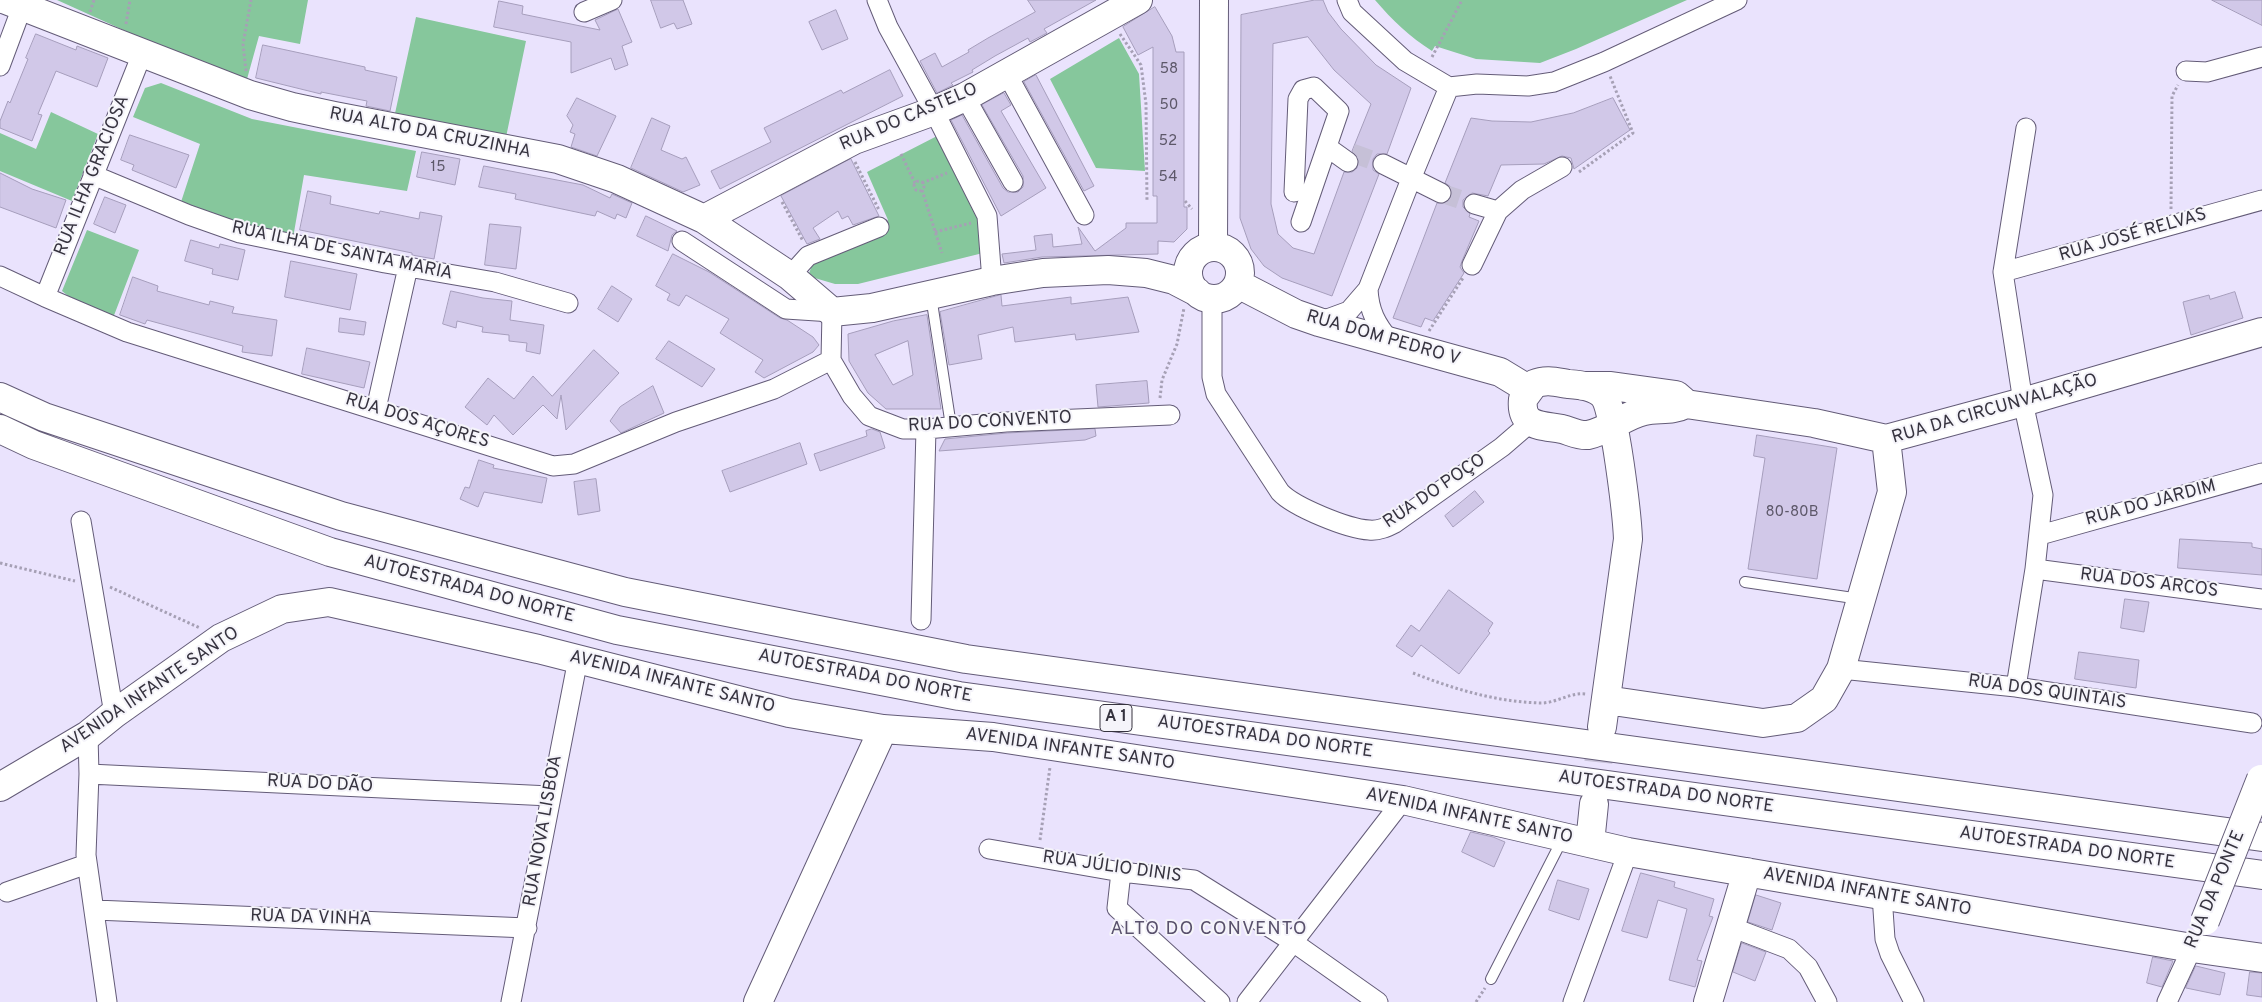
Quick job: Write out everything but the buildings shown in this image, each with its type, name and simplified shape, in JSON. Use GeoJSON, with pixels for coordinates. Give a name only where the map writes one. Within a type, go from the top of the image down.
{"type":"FeatureCollection","features":[{"type":"Feature","properties":{"kind":"main road","name":"RUA DO CASTELO"},"geometry":{"type":"LineString","coordinates":[[704,219],[846,144],[934,111],[965,97],[1138,0]]}},
{"type":"Feature","properties":{"kind":"main road","name":"RUA ALTO DA CRUZINHA"},"geometry":{"type":"LineString","coordinates":[[14,4],[250,95],[325,114],[558,159],[617,179],[704,219],[790,276],[832,312]]}},
{"type":"Feature","properties":{"kind":"main road"},"geometry":{"type":"LineString","coordinates":[[1209,5],[1213,246]]}},
{"type":"Feature","properties":{"kind":"main road"},"geometry":{"type":"LineString","coordinates":[[832,312],[872,308],[992,281],[1043,273],[1108,270],[1146,273],[1174,280],[1200,293],[1227,296],[1238,284],[1240,276],[1236,258],[1222,248],[1213,246],[1198,253],[1189,268],[1188,276],[1200,293]]}},
{"type":"Feature","properties":{"kind":"main road","name":"RUA DOM PEDRO V"},"geometry":{"type":"LineString","coordinates":[[1238,284],[1296,314],[1500,372],[1528,389]]}},
{"type":"Feature","properties":{"kind":"main road","name":"RUA DA CIRCUNVALAÇÃO"},"geometry":{"type":"LineString","coordinates":[[1606,700],[1762,723],[1797,718],[1824,699],[1841,669],[1892,492],[1886,439],[2023,402],[2262,332]]}},
{"type":"Feature","properties":{"kind":"main road"},"geometry":{"type":"LineString","coordinates":[[1602,727],[1628,539],[1627,509],[1607,421],[1602,394],[1592,388],[1544,381],[1534,384],[1528,389],[1523,403],[1525,414],[1531,422],[1542,427],[1583,435],[1607,421],[1644,411],[1675,409],[1686,404]]}},
{"type":"Feature","properties":{"kind":"main road"},"geometry":{"type":"LineString","coordinates":[[1583,386],[1611,386],[1676,396],[1686,404],[1814,423],[1886,439]]}},
{"type":"Feature","properties":{"kind":"main road","name":"AUTOESTRADA DO NORTE"},"geometry":{"type":"LineString","coordinates":[[0,397],[44,417],[341,516],[625,592],[868,640],[966,659],[2262,837]]}},
{"type":"Feature","properties":{"kind":"main road","name":"AUTOESTRADA DO NORTE"},"geometry":{"type":"LineString","coordinates":[[0,429],[34,445],[330,552],[617,630],[958,696],[2262,875]]}},
{"type":"Feature","properties":{"kind":"main road"},"geometry":{"type":"LineString","coordinates":[[1570,431],[1601,451],[1622,482]]}},
{"type":"Feature","properties":{"kind":"main road","name":"AVENIDA INFANTE SANTO"},"geometry":{"type":"LineString","coordinates":[[1,783],[88,735],[114,714],[221,638],[282,609],[329,602],[578,659],[788,713],[883,730],[993,737],[1403,800],[1628,852],[2192,948],[2262,958]]}},
{"type":"Feature","properties":{"kind":"main road"},"geometry":{"type":"LineString","coordinates":[[758,1002],[883,730]]}},
{"type":"Feature","properties":{"kind":"main road","name":"RUA DA PONTE"},"geometry":{"type":"LineString","coordinates":[[2192,948],[2205,921],[2262,778]]}},
{"type":"Feature","properties":{"kind":"main road"},"geometry":{"type":"LineString","coordinates":[[1590,843],[1594,804]]}},
{"type":"Feature","properties":{"kind":"main road"},"geometry":{"type":"LineString","coordinates":[[1708,1002],[1747,872]]}},
{"type":"Feature","properties":{"kind":"street"},"geometry":{"type":"LineString","coordinates":[[584,12],[612,0]]}},
{"type":"Feature","properties":{"kind":"street"},"geometry":{"type":"LineString","coordinates":[[877,0],[888,27],[988,216],[992,281]]}},
{"type":"Feature","properties":{"kind":"street"},"geometry":{"type":"LineString","coordinates":[[1349,6],[1405,62],[1449,87],[1477,84],[1528,86],[1554,82],[1604,62],[1737,0]]}},
{"type":"Feature","properties":{"kind":"street"},"geometry":{"type":"LineString","coordinates":[[0,66],[14,4]]}},
{"type":"Feature","properties":{"kind":"street","name":"RUA ILHA GRACIOSA"},"geometry":{"type":"LineString","coordinates":[[45,298],[142,54]]}},
{"type":"Feature","properties":{"kind":"street"},"geometry":{"type":"LineString","coordinates":[[2186,71],[2207,72],[2262,57]]}},
{"type":"Feature","properties":{"kind":"street"},"geometry":{"type":"LineString","coordinates":[[1006,74],[1084,215]]}},
{"type":"Feature","properties":{"kind":"street"},"geometry":{"type":"LineString","coordinates":[[1294,192],[1298,99],[1300,94],[1308,87],[1314,86],[1339,111],[1301,222]]}},
{"type":"Feature","properties":{"kind":"street"},"geometry":{"type":"LineString","coordinates":[[1390,341],[1372,316],[1369,306],[1368,289],[1405,176],[1449,87]]}},
{"type":"Feature","properties":{"kind":"street"},"geometry":{"type":"LineString","coordinates":[[965,97],[1013,182]]}},
{"type":"Feature","properties":{"kind":"street"},"geometry":{"type":"LineString","coordinates":[[2016,687],[2043,506],[2042,483],[2023,402],[2004,272],[2026,128]]}},
{"type":"Feature","properties":{"kind":"street"},"geometry":{"type":"LineString","coordinates":[[1327,147],[1350,157]]}},
{"type":"Feature","properties":{"kind":"street"},"geometry":{"type":"LineString","coordinates":[[1472,265],[1498,211],[1522,190],[1562,167]]}},
{"type":"Feature","properties":{"kind":"street"},"geometry":{"type":"LineString","coordinates":[[1381,169],[1405,176],[1441,193]]}},
{"type":"Feature","properties":{"kind":"street","name":"RUA ILHA DE SANTA MARIA"},"geometry":{"type":"LineString","coordinates":[[94,175],[189,215],[240,233],[408,267],[495,282],[568,303]]}},
{"type":"Feature","properties":{"kind":"street","name":"RUA JOSÉ RELVAS"},"geometry":{"type":"LineString","coordinates":[[2004,272],[2262,200]]}},
{"type":"Feature","properties":{"kind":"street"},"geometry":{"type":"LineString","coordinates":[[1474,204],[1498,211]]}},
{"type":"Feature","properties":{"kind":"street"},"geometry":{"type":"LineString","coordinates":[[790,276],[810,255],[879,227]]}},
{"type":"Feature","properties":{"kind":"street"},"geometry":{"type":"LineString","coordinates":[[682,241],[786,310],[832,312],[831,360]]}},
{"type":"Feature","properties":{"kind":"street"},"geometry":{"type":"LineString","coordinates":[[376,409],[408,267]]}},
{"type":"Feature","properties":{"kind":"street","name":"RUA DOS AÇORES"},"geometry":{"type":"LineString","coordinates":[[0,276],[45,298],[136,335],[553,466],[567,466],[676,422],[778,387],[831,360]]}},
{"type":"Feature","properties":{"kind":"street"},"geometry":{"type":"LineString","coordinates":[[1319,322],[1349,311],[1368,289]]}},
{"type":"Feature","properties":{"kind":"street","name":"RUA DO POÇO"},"geometry":{"type":"LineString","coordinates":[[1200,293],[1216,394],[1286,499],[1301,507],[1352,527],[1371,531],[1380,530],[1395,522],[1502,447],[1531,422]]}},
{"type":"Feature","properties":{"kind":"street","name":"RUA DO CONVENTO"},"geometry":{"type":"LineString","coordinates":[[831,360],[852,396],[869,416],[903,429],[1164,415]]}},
{"type":"Feature","properties":{"kind":"street"},"geometry":{"type":"LineString","coordinates":[[920,620],[926,429]]}},
{"type":"Feature","properties":{"kind":"street","name":"RUA DO JARDIM"},"geometry":{"type":"LineString","coordinates":[[2040,534],[2262,473]]}},
{"type":"Feature","properties":{"kind":"street"},"geometry":{"type":"LineString","coordinates":[[81,521],[114,714]]}},
{"type":"Feature","properties":{"kind":"street","name":"RUA DOS ARCOS"},"geometry":{"type":"LineString","coordinates":[[2035,569],[2262,599]]}},
{"type":"Feature","properties":{"kind":"street","name":"RUA NOVA LISBOA"},"geometry":{"type":"LineString","coordinates":[[511,1002],[578,659]]}},
{"type":"Feature","properties":{"kind":"street","name":"RUA DOS QUINTAIS"},"geometry":{"type":"LineString","coordinates":[[1841,669],[2016,687],[2252,723]]}},
{"type":"Feature","properties":{"kind":"street"},"geometry":{"type":"LineString","coordinates":[[88,735],[90,774],[87,864],[107,1002]]}},
{"type":"Feature","properties":{"kind":"street","name":"RUA DO DÃO"},"geometry":{"type":"LineString","coordinates":[[90,774],[550,796]]}},
{"type":"Feature","properties":{"kind":"street"},"geometry":{"type":"LineString","coordinates":[[1247,1002],[1403,800]]}},
{"type":"Feature","properties":{"kind":"street","name":"RUA JÚLIO DINIS"},"geometry":{"type":"LineString","coordinates":[[989,849],[1121,872],[1194,880],[1293,942],[1378,1002]]}},
{"type":"Feature","properties":{"kind":"street"},"geometry":{"type":"LineString","coordinates":[[1573,1002],[1628,852]]}},
{"type":"Feature","properties":{"kind":"street"},"geometry":{"type":"LineString","coordinates":[[7,892],[87,864]]}},
{"type":"Feature","properties":{"kind":"street"},"geometry":{"type":"LineString","coordinates":[[1121,872],[1117,908],[1220,1002]]}},
{"type":"Feature","properties":{"kind":"street"},"geometry":{"type":"LineString","coordinates":[[1882,895],[1885,938],[1890,954],[1914,1002]]}},
{"type":"Feature","properties":{"kind":"street","name":"RUA DA VINHA"},"geometry":{"type":"LineString","coordinates":[[94,910],[526,928]]}},
{"type":"Feature","properties":{"kind":"street"},"geometry":{"type":"LineString","coordinates":[[1731,927],[1789,949],[1808,967],[1827,1002]]}},
{"type":"Feature","properties":{"kind":"street","name":"RUA DA PONTE"},"geometry":{"type":"LineString","coordinates":[[2167,1002],[2192,948]]}},
{"type":"Feature","properties":{"kind":"lane"},"geometry":{"type":"LineString","coordinates":[[931,295],[951,426]]}},
{"type":"Feature","properties":{"kind":"lane"},"geometry":{"type":"LineString","coordinates":[[1744,582],[1861,599]]}},
{"type":"Feature","properties":{"kind":"lane"},"geometry":{"type":"LineString","coordinates":[[1491,979],[1563,837]]}},
{"type":"Feature","properties":{"kind":"path"},"geometry":{"type":"LineString","coordinates":[[250,95],[243,44],[251,0]]}},
{"type":"Feature","properties":{"kind":"path"},"geometry":{"type":"LineString","coordinates":[[1424,73],[1462,0]]}},
{"type":"Feature","properties":{"kind":"path"},"geometry":{"type":"LineString","coordinates":[[1111,15],[1120,34],[1141,65],[1146,104],[1147,202]]}},
{"type":"Feature","properties":{"kind":"path"},"geometry":{"type":"LineString","coordinates":[[1562,167],[1578,173],[1633,133],[1604,62]]}},
{"type":"Feature","properties":{"kind":"path"},"geometry":{"type":"LineString","coordinates":[[2170,225],[2172,96],[2186,71]]}},
{"type":"Feature","properties":{"kind":"path"},"geometry":{"type":"LineString","coordinates":[[846,144],[884,219],[879,227]]}},
{"type":"Feature","properties":{"kind":"path"},"geometry":{"type":"LineString","coordinates":[[902,154],[915,183],[913,187],[915,190],[922,190]]}},
{"type":"Feature","properties":{"kind":"path"},"geometry":{"type":"LineString","coordinates":[[915,183],[922,183],[956,170]]}},
{"type":"Feature","properties":{"kind":"path"},"geometry":{"type":"LineString","coordinates":[[772,183],[810,255]]}},
{"type":"Feature","properties":{"kind":"path"},"geometry":{"type":"LineString","coordinates":[[922,183],[922,190],[942,253]]}},
{"type":"Feature","properties":{"kind":"path"},"geometry":{"type":"LineString","coordinates":[[935,232],[980,221],[988,216]]}},
{"type":"Feature","properties":{"kind":"path"},"geometry":{"type":"LineString","coordinates":[[1417,349],[1472,265]]}},
{"type":"Feature","properties":{"kind":"path"},"geometry":{"type":"LineString","coordinates":[[1164,415],[1162,380],[1177,344],[1182,313],[1200,293]]}},
{"type":"Feature","properties":{"kind":"path"},"geometry":{"type":"LineString","coordinates":[[1413,673],[1458,690],[1540,703],[1584,694],[1606,700]]}},
{"type":"Feature","properties":{"kind":"path"},"geometry":{"type":"LineString","coordinates":[[1038,858],[1053,746]]}},
{"type":"Feature","properties":{"kind":"green space"},"geometry":{"type":"Polygon","coordinates":[[[57,0],[308,0],[300,44],[259,36],[247,79],[150,42],[57,0]]]}},
{"type":"Feature","properties":{"kind":"green space"},"geometry":{"type":"Polygon","coordinates":[[[1375,0],[1687,0],[1540,63],[1476,59],[1435,46],[1432,51],[1402,28],[1375,0]]]}},
{"type":"Feature","properties":{"kind":"green space"},"geometry":{"type":"Polygon","coordinates":[[[416,17],[526,41],[505,142],[394,118],[416,17]]]}},
{"type":"Feature","properties":{"kind":"green space"},"geometry":{"type":"Polygon","coordinates":[[[1119,38],[1139,74],[1145,171],[1096,168],[1050,79],[1119,38]]]}},
{"type":"Feature","properties":{"kind":"green space"},"geometry":{"type":"Polygon","coordinates":[[[161,83],[252,119],[416,151],[407,191],[304,175],[293,238],[259,231],[181,202],[200,144],[133,117],[145,88],[161,83]]]}},
{"type":"Feature","properties":{"kind":"green space"},"geometry":{"type":"Polygon","coordinates":[[[51,112],[98,134],[72,201],[0,171],[0,133],[36,149],[51,112]]]}},
{"type":"Feature","properties":{"kind":"green space"},"geometry":{"type":"Polygon","coordinates":[[[939,135],[980,221],[983,253],[858,284],[835,284],[808,276],[814,260],[886,228],[888,220],[867,172],[939,135]]]}},
{"type":"Feature","properties":{"kind":"green space"},"geometry":{"type":"Polygon","coordinates":[[[87,230],[139,250],[113,318],[78,304],[62,291],[87,230]]]}},
{"type":"Feature","properties":{"kind":"tunnel"},"geometry":{"type":"LineString","coordinates":[[1352,153],[1383,164]]}},
{"type":"Feature","properties":{"kind":"tunnel"},"geometry":{"type":"LineString","coordinates":[[1441,193],[1474,204]]}},
{"type":"Feature","properties":{"kind":"tunnel"},"geometry":{"type":"LineString","coordinates":[[1594,804],[1602,727]]}},
{"type":"Feature","properties":{"kind":"district","name":"ALTO DO CONVENTO"},"geometry":{"type":"Point","coordinates":[1209,930]}}]}
